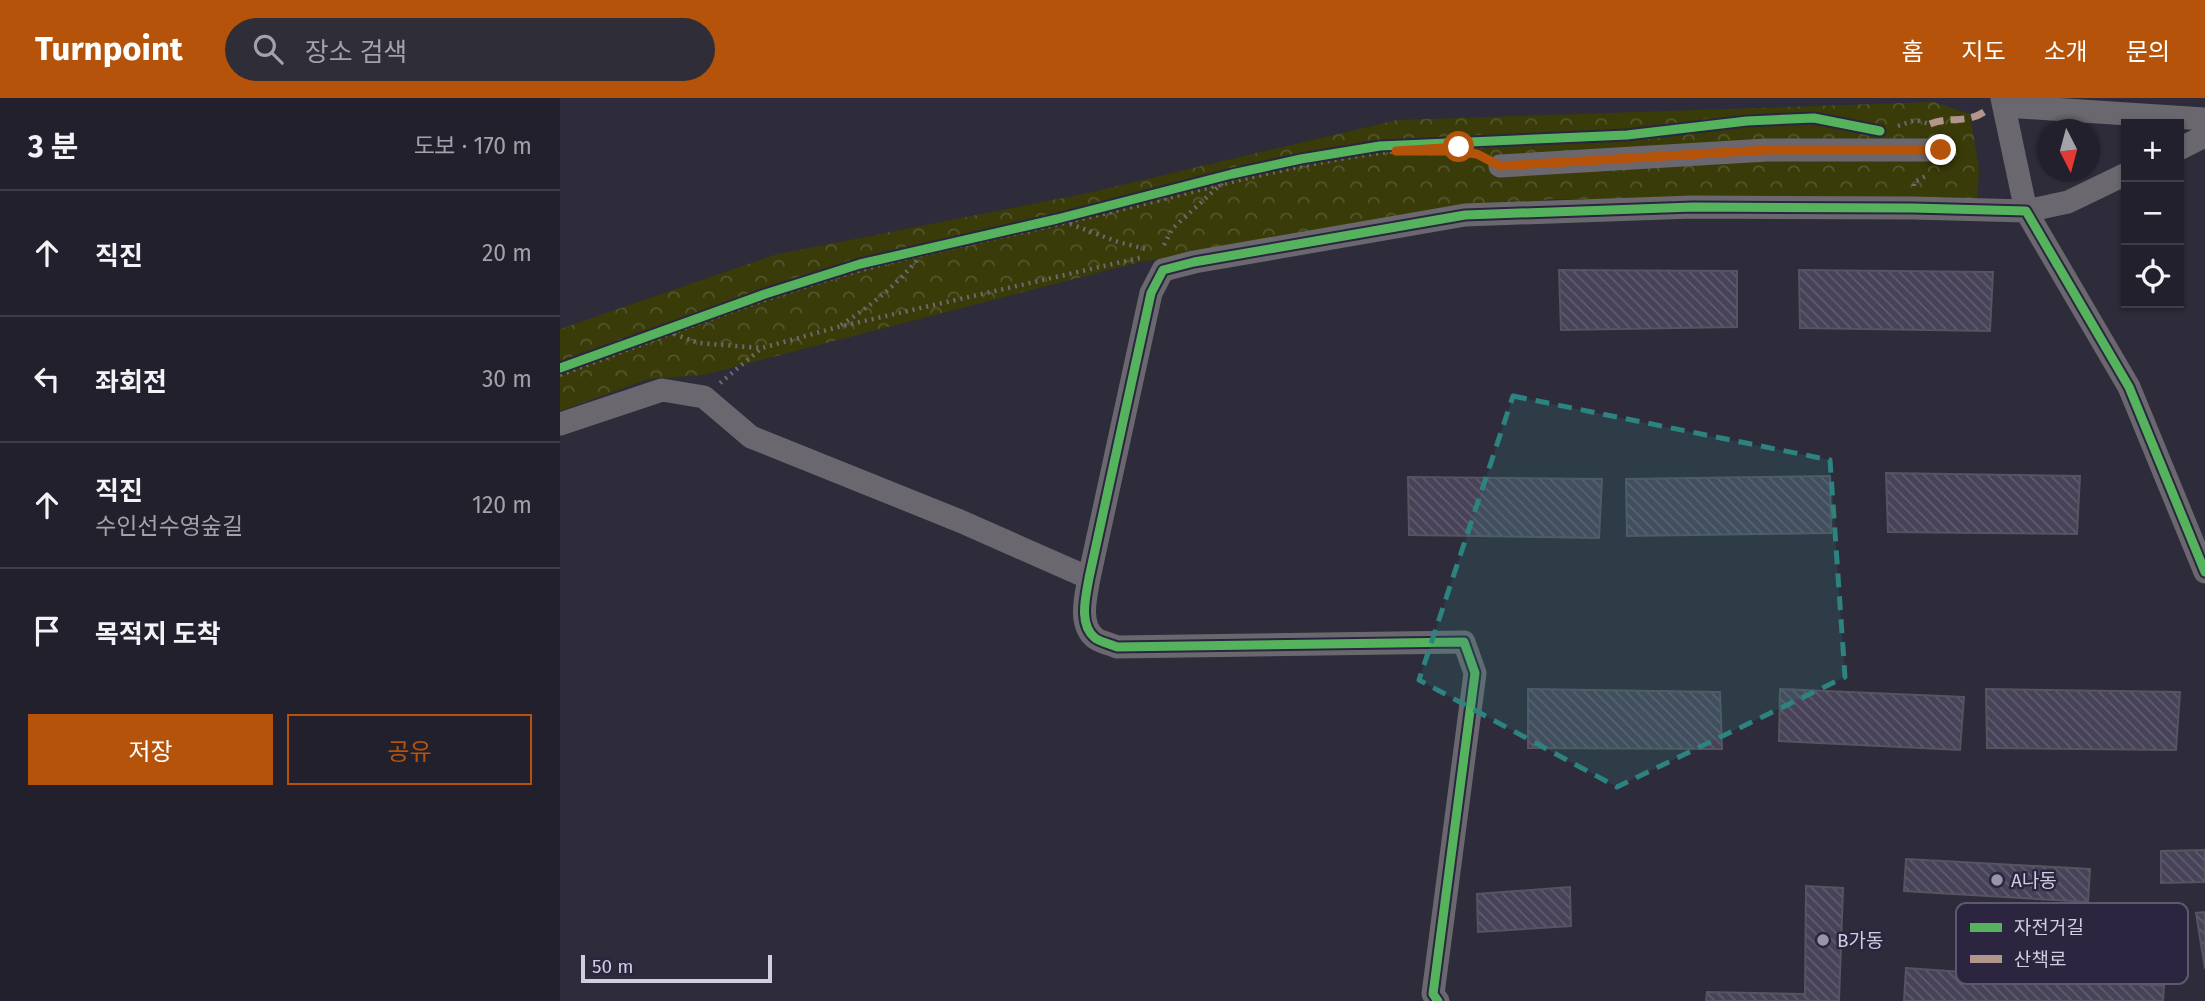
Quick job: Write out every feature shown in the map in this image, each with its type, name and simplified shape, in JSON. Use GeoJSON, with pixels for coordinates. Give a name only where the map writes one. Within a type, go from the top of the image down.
{"type":"FeatureCollection","features":[{"type":"Feature","properties":{"kind":"street"},"geometry":{"type":"LineString","coordinates":[[2205,119],[2003,102],[2026,211],[2129,387],[2205,572]]}},
{"type":"Feature","properties":{"kind":"street"},"geometry":{"type":"LineString","coordinates":[[2184,146],[2205,136]]}},
{"type":"Feature","properties":{"kind":"street"},"geometry":{"type":"LineString","coordinates":[[1498,150],[1941,150]]}},
{"type":"Feature","properties":{"kind":"street"},"geometry":{"type":"LineString","coordinates":[[1438,1001],[1433,994],[1475,673],[1464,642],[1117,647],[1095,638],[1085,621],[1084,603],[1089,578],[1151,293],[1163,270],[1194,262],[1465,215],[1693,207],[2026,211],[2068,202],[2121,176]]}},
{"type":"Feature","properties":{"kind":"street"},"geometry":{"type":"LineString","coordinates":[[560,424],[662,390],[704,397],[751,437],[960,521],[1089,578]]}},
{"type":"Feature","properties":{"kind":"path"},"geometry":{"type":"LineString","coordinates":[[560,368],[765,294],[860,264],[1057,219],[1232,174],[1380,146],[1498,150]]}},
{"type":"Feature","properties":{"kind":"path"},"geometry":{"type":"LineString","coordinates":[[1396,151],[1477,154],[1498,150]]}},
{"type":"Feature","properties":{"kind":"path"},"geometry":{"type":"LineString","coordinates":[[560,375],[853,272],[921,255],[1068,223],[1221,184],[1396,151],[1498,150]]}},
{"type":"Feature","properties":{"kind":"path"},"geometry":{"type":"LineString","coordinates":[[1161,253],[1172,229],[1232,174]]}},
{"type":"Feature","properties":{"kind":"path"},"geometry":{"type":"LineString","coordinates":[[1057,219],[1118,242],[1161,253]]}},
{"type":"Feature","properties":{"kind":"path"},"geometry":{"type":"LineString","coordinates":[[674,334],[699,343],[762,348],[838,327],[1161,253]]}},
{"type":"Feature","properties":{"kind":"path"},"geometry":{"type":"LineString","coordinates":[[838,327],[875,303],[907,273],[921,255]]}},
{"type":"Feature","properties":{"kind":"path"},"geometry":{"type":"LineString","coordinates":[[704,397],[762,348]]}},
{"type":"Feature","properties":{"kind":"highlighted area"},"geometry":{"type":"Polygon","coordinates":[[[1513,396],[1830,460],[1845,677],[1617,787],[1419,680],[1513,396]]]}},
{"type":"Feature","properties":{"kind":"green space"},"geometry":{"type":"Polygon","coordinates":[[[1934,102],[1970,114],[1979,169],[1977,200],[1551,199],[1140,262],[703,375],[648,379],[560,411],[560,329],[774,255],[1083,194],[1397,120],[1934,102]]]}},
{"type":"Feature","properties":{"kind":"building"},"geometry":{"type":"Polygon","coordinates":[[[1559,270],[1737,271],[1737,327],[1561,330],[1559,270]]]}},
{"type":"Feature","properties":{"kind":"building"},"geometry":{"type":"Polygon","coordinates":[[[1799,270],[1993,272],[1990,331],[1800,328],[1799,270]]]}},
{"type":"Feature","properties":{"kind":"building"},"geometry":{"type":"Polygon","coordinates":[[[1886,473],[2080,476],[2077,534],[1888,532],[1886,473]]]}},
{"type":"Feature","properties":{"kind":"building"},"geometry":{"type":"Polygon","coordinates":[[[1830,476],[1831,533],[1627,536],[1626,479],[1830,476]]]}},
{"type":"Feature","properties":{"kind":"building"},"geometry":{"type":"Polygon","coordinates":[[[1408,477],[1602,479],[1599,538],[1409,535],[1408,477]]]}},
{"type":"Feature","properties":{"kind":"building"},"geometry":{"type":"Polygon","coordinates":[[[1528,689],[1720,692],[1722,749],[1528,748],[1528,689]]]}},
{"type":"Feature","properties":{"kind":"building"},"geometry":{"type":"Polygon","coordinates":[[[1780,689],[1964,697],[1960,750],[1779,741],[1780,689]]]}},
{"type":"Feature","properties":{"kind":"building"},"geometry":{"type":"Polygon","coordinates":[[[1986,689],[2180,692],[2176,750],[1987,748],[1986,689]]]}},
{"type":"Feature","properties":{"kind":"building"},"geometry":{"type":"Polygon","coordinates":[[[2205,850],[2205,882],[2161,883],[2161,851],[2205,850]]]}},
{"type":"Feature","properties":{"kind":"building","name":"A나동"},"geometry":{"type":"Polygon","coordinates":[[[1906,859],[2090,869],[2088,902],[1904,891],[1906,859]]]}},
{"type":"Feature","properties":{"kind":"building","name":"B가동"},"geometry":{"type":"Polygon","coordinates":[[[1806,886],[1843,888],[1839,1001],[1706,1001],[1707,992],[1805,994],[1806,886]]]}},
{"type":"Feature","properties":{"kind":"building"},"geometry":{"type":"Polygon","coordinates":[[[1570,887],[1571,926],[1478,932],[1477,894],[1570,887]]]}},
{"type":"Feature","properties":{"kind":"building"},"geometry":{"type":"Polygon","coordinates":[[[2205,912],[2205,969],[2196,913],[2205,912]]]}},
{"type":"Feature","properties":{"kind":"building"},"geometry":{"type":"Polygon","coordinates":[[[1906,968],[1956,971],[1956,984],[2164,986],[2163,1001],[1904,1001],[1906,968]]]}},
{"type":"Feature","properties":{"kind":"marked path"},"geometry":{"type":"LineString","coordinates":[[1930,124],[1970,118],[1984,112]]}},
{"type":"Feature","properties":{"kind":"marked path"},"geometry":{"type":"LineString","coordinates":[[1500,166],[1767,150],[1941,150]]}},
{"type":"Feature","properties":{"kind":"cycle path"},"geometry":{"type":"LineString","coordinates":[[560,368],[765,294],[860,264],[1301,159],[1380,146],[1627,135],[1747,121],[1814,118],[1880,131]]}},
{"type":"Feature","properties":{"kind":"cycle path"},"geometry":{"type":"LineString","coordinates":[[1438,1001],[1433,994],[1475,673],[1464,642],[1117,647],[1095,638],[1086,625],[1084,610],[1089,578],[1151,293],[1163,270],[1194,262],[1465,215],[1693,207],[2026,211],[2129,387],[2205,572]]}},
{"type":"Feature","properties":{"kind":"place","name":"A나동"},"geometry":{"type":"Point","coordinates":[1997,880]}},
{"type":"Feature","properties":{"kind":"place","name":"B가동"},"geometry":{"type":"Point","coordinates":[1823,940]}},
{"type":"Feature","properties":{"kind":"route"},"geometry":{"type":"LineString","coordinates":[[1459,147],[1396,151],[1477,154],[1500,166],[1767,150],[1941,150]]}}]}
